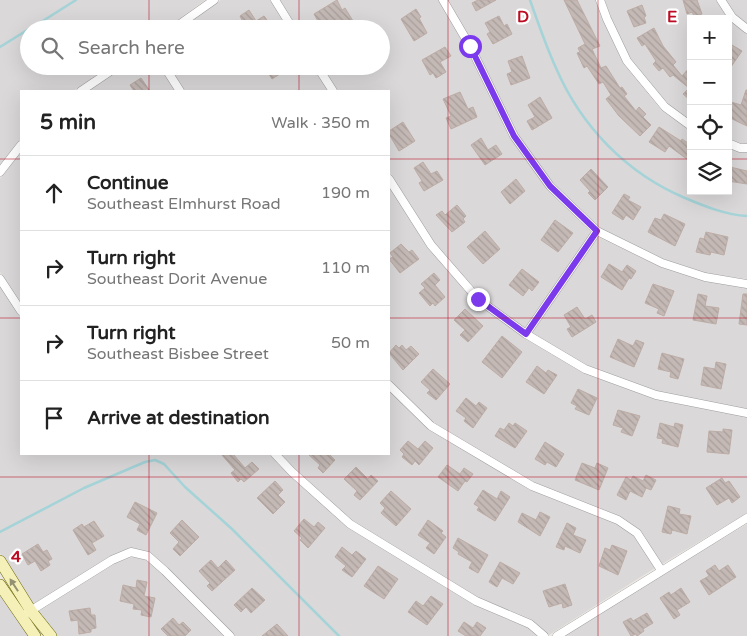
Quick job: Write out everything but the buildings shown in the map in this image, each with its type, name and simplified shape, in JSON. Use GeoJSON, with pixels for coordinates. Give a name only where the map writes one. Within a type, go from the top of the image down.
{"type":"FeatureCollection","features":[{"type":"Feature","properties":{"kind":"street"},"geometry":{"type":"LineString","coordinates":[[186,20],[214,0]]}},
{"type":"Feature","properties":{"kind":"street"},"geometry":{"type":"LineString","coordinates":[[275,0],[287,20]]}},
{"type":"Feature","properties":{"kind":"street"},"geometry":{"type":"LineString","coordinates":[[443,0],[470,46],[514,136],[550,186],[597,231],[662,263],[705,277],[747,284]]}},
{"type":"Feature","properties":{"kind":"street"},"geometry":{"type":"LineString","coordinates":[[600,0],[627,61],[664,107],[687,123]]}},
{"type":"Feature","properties":{"kind":"street"},"geometry":{"type":"LineString","coordinates":[[720,0],[732,17],[747,29]]}},
{"type":"Feature","properties":{"kind":"street"},"geometry":{"type":"LineString","coordinates":[[82,90],[105,75]]}},
{"type":"Feature","properties":{"kind":"street"},"geometry":{"type":"LineString","coordinates":[[170,75],[179,90]]}},
{"type":"Feature","properties":{"kind":"street"},"geometry":{"type":"LineString","coordinates":[[323,75],[332,90]]}},
{"type":"Feature","properties":{"kind":"street"},"geometry":{"type":"LineString","coordinates":[[732,145],[740,148],[747,148]]}},
{"type":"Feature","properties":{"kind":"street"},"geometry":{"type":"LineString","coordinates":[[0,172],[20,146]]}},
{"type":"Feature","properties":{"kind":"street"},"geometry":{"type":"LineString","coordinates":[[390,181],[431,245],[478,299],[526,334],[585,369],[656,395],[747,413]]}},
{"type":"Feature","properties":{"kind":"street"},"geometry":{"type":"LineString","coordinates":[[526,334],[597,231]]}},
{"type":"Feature","properties":{"kind":"street"},"geometry":{"type":"LineString","coordinates":[[0,279],[20,309]]}},
{"type":"Feature","properties":{"kind":"street"},"geometry":{"type":"LineString","coordinates":[[390,386],[431,426],[532,486],[618,520],[637,533],[661,570]]}},
{"type":"Feature","properties":{"kind":"street"},"geometry":{"type":"LineString","coordinates":[[275,455],[350,524],[476,601],[530,624],[544,636]]}},
{"type":"Feature","properties":{"kind":"street"},"geometry":{"type":"LineString","coordinates":[[556,636],[747,518]]}},
{"type":"Feature","properties":{"kind":"street"},"geometry":{"type":"LineString","coordinates":[[26,614],[112,560],[131,552],[148,556],[160,566],[230,636]]}},
{"type":"Feature","properties":{"kind":"street"},"geometry":{"type":"LineString","coordinates":[[0,561],[36,636]]}},
{"type":"Feature","properties":{"kind":"street"},"geometry":{"type":"LineString","coordinates":[[0,586],[26,614],[51,636]]}},
{"type":"Feature","properties":{"kind":"shaded area"},"geometry":{"type":"Polygon","coordinates":[[[0,0],[205,0],[177,20],[20,20],[20,75],[97,75],[74,90],[20,90],[20,139],[0,165],[0,0]]]}},
{"type":"Feature","properties":{"kind":"shaded area"},"geometry":{"type":"Polygon","coordinates":[[[221,0],[270,0],[282,20],[193,20],[221,0]]]}},
{"type":"Feature","properties":{"kind":"shaded area"},"geometry":{"type":"Polygon","coordinates":[[[280,0],[439,0],[466,48],[510,138],[547,189],[591,232],[525,328],[481,295],[434,243],[390,173],[390,90],[337,90],[328,75],[390,75],[390,20],[292,20],[280,0]]]}},
{"type":"Feature","properties":{"kind":"shaded area"},"geometry":{"type":"Polygon","coordinates":[[[448,0],[596,0],[623,63],[662,111],[687,128],[687,195],[732,195],[732,149],[739,152],[747,152],[747,279],[706,273],[663,259],[599,228],[553,183],[517,134],[473,44],[448,0]]]}},
{"type":"Feature","properties":{"kind":"shaded area"},"geometry":{"type":"Polygon","coordinates":[[[605,0],[716,0],[726,15],[687,15],[687,118],[667,104],[630,59],[605,0]]]}},
{"type":"Feature","properties":{"kind":"shaded area"},"geometry":{"type":"Polygon","coordinates":[[[725,0],[747,0],[747,24],[735,14],[725,0]]]}},
{"type":"Feature","properties":{"kind":"shaded area"},"geometry":{"type":"Polygon","coordinates":[[[732,22],[747,33],[747,144],[732,140],[732,22]]]}},
{"type":"Feature","properties":{"kind":"shaded area"},"geometry":{"type":"Polygon","coordinates":[[[113,75],[165,75],[174,90],[90,90],[113,75]]]}},
{"type":"Feature","properties":{"kind":"shaded area"},"geometry":{"type":"Polygon","coordinates":[[[175,75],[318,75],[327,90],[184,90],[175,75]]]}},
{"type":"Feature","properties":{"kind":"shaded area"},"geometry":{"type":"Polygon","coordinates":[[[20,153],[20,302],[0,272],[0,179],[20,153]]]}},
{"type":"Feature","properties":{"kind":"shaded area"},"geometry":{"type":"Polygon","coordinates":[[[390,188],[428,248],[476,302],[527,340],[583,373],[655,399],[747,417],[747,513],[662,564],[641,531],[620,516],[534,482],[433,422],[390,380],[390,188]]]}},
{"type":"Feature","properties":{"kind":"shaded area"},"geometry":{"type":"Polygon","coordinates":[[[598,237],[661,267],[705,281],[747,288],[747,409],[657,391],[587,365],[532,333],[598,237]]]}},
{"type":"Feature","properties":{"kind":"shaded area"},"geometry":{"type":"Polygon","coordinates":[[[0,286],[20,316],[20,455],[270,455],[290,476],[348,528],[474,605],[528,627],[538,636],[235,636],[150,552],[132,548],[110,556],[32,605],[0,553],[0,286]]]}},
{"type":"Feature","properties":{"kind":"shaded area"},"geometry":{"type":"Polygon","coordinates":[[[390,391],[429,429],[530,490],[617,524],[635,536],[655,568],[549,635],[531,619],[477,597],[352,520],[281,455],[390,455],[390,391]]]}},
{"type":"Feature","properties":{"kind":"shaded area"},"geometry":{"type":"Polygon","coordinates":[[[747,524],[747,636],[565,636],[664,574],[747,524]]]}},
{"type":"Feature","properties":{"kind":"shaded area"},"geometry":{"type":"Polygon","coordinates":[[[132,557],[146,560],[163,574],[224,636],[56,636],[37,612],[114,564],[132,557]]]}},
{"type":"Feature","properties":{"kind":"shaded area"},"geometry":{"type":"Polygon","coordinates":[[[0,593],[30,636],[0,636],[0,593]]]}},
{"type":"Feature","properties":{"kind":"waterway"},"geometry":{"type":"LineString","coordinates":[[44,20],[76,0]]}},
{"type":"Feature","properties":{"kind":"waterway"},"geometry":{"type":"LineString","coordinates":[[530,0],[549,51],[566,89],[592,128],[608,145],[643,175],[664,188],[715,210],[747,216]]}},
{"type":"Feature","properties":{"kind":"waterway"},"geometry":{"type":"LineString","coordinates":[[0,47],[20,35]]}},
{"type":"Feature","properties":{"kind":"waterway"},"geometry":{"type":"LineString","coordinates":[[0,532],[84,488],[145,462],[155,460],[164,464],[185,487],[232,529],[339,636]]}},
{"type":"Feature","properties":{"kind":"route"},"geometry":{"type":"LineString","coordinates":[[470,46],[514,136],[550,186],[597,231],[526,334],[478,299]]}}]}
